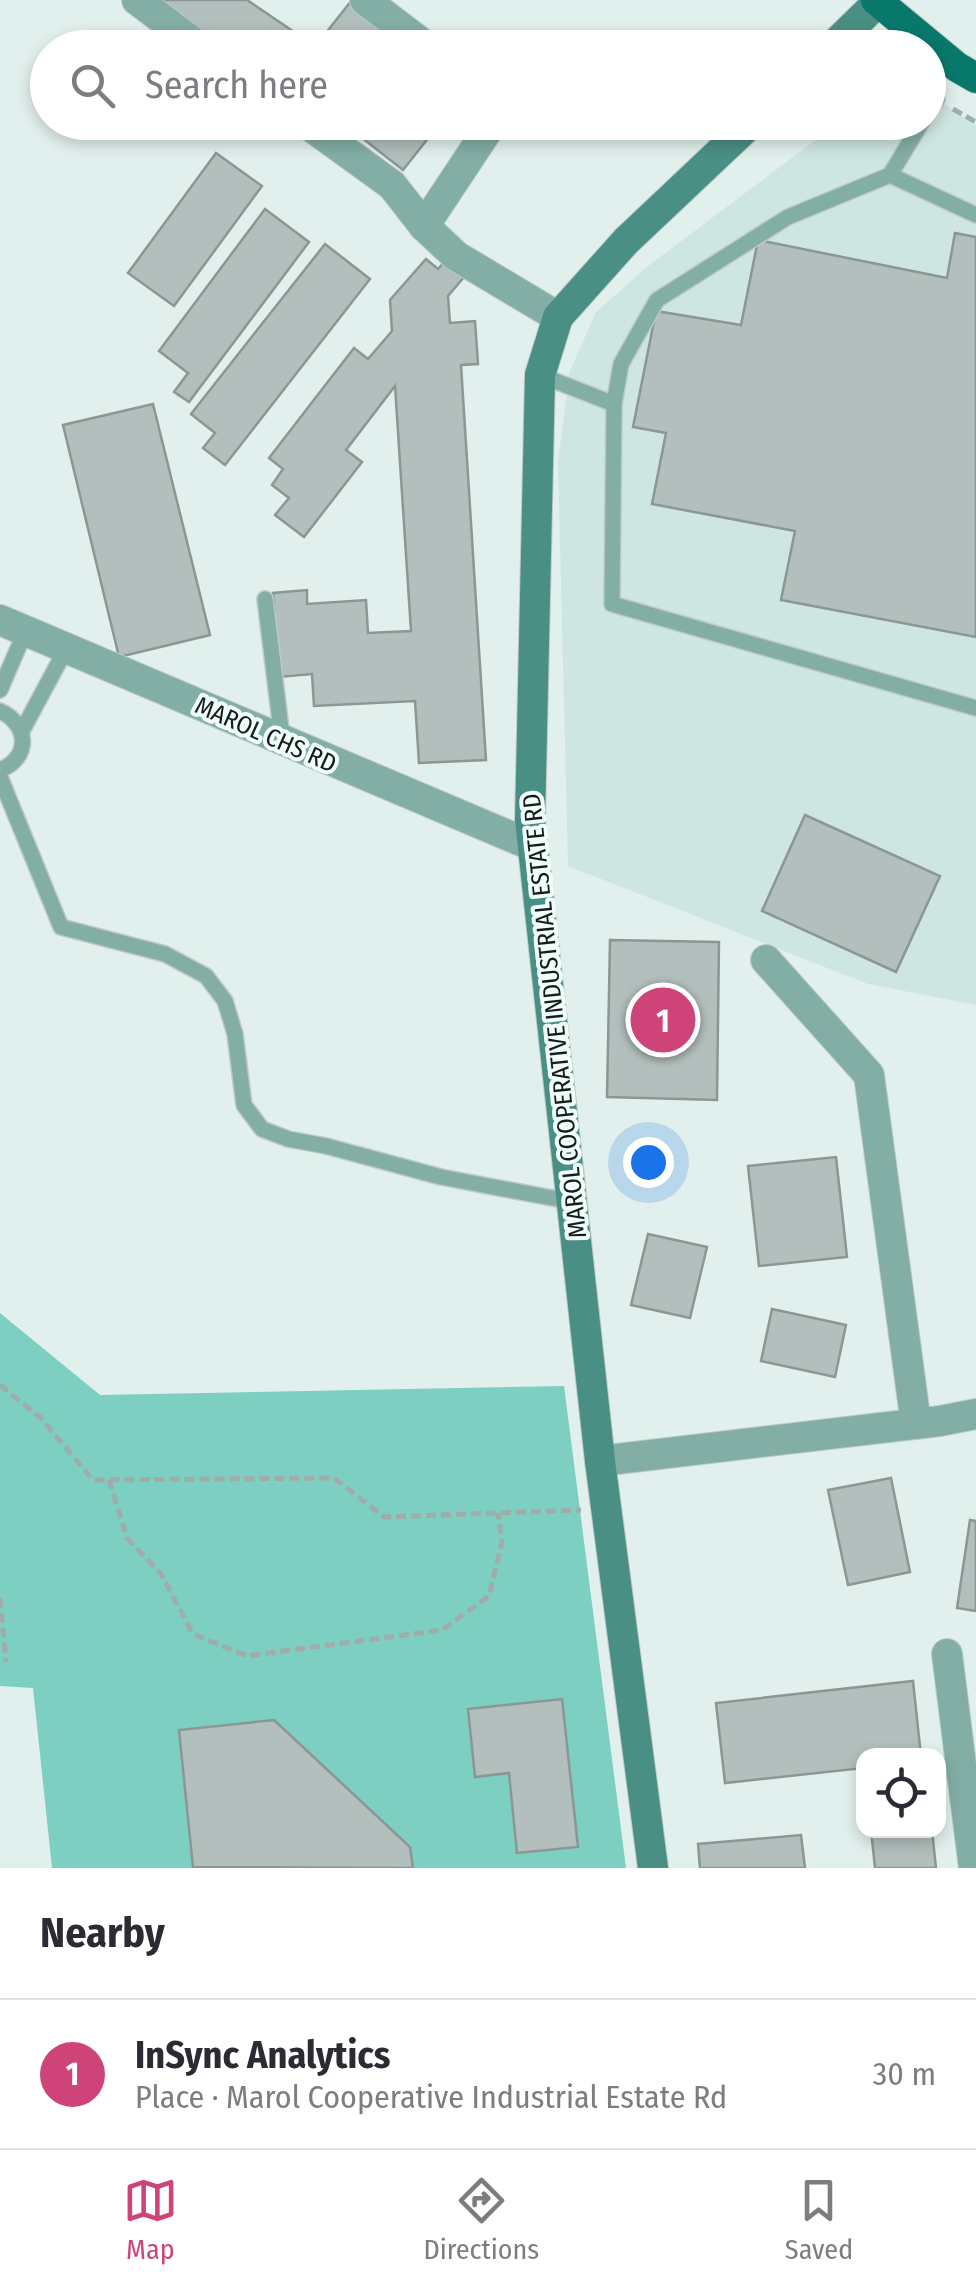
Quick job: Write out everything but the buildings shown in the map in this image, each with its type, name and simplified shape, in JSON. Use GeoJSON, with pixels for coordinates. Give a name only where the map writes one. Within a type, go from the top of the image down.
{"type":"FeatureCollection","features":[{"type":"Feature","properties":{"kind":"main road"},"geometry":{"type":"LineString","coordinates":[[879,1],[913,30]]}},
{"type":"Feature","properties":{"kind":"main road"},"geometry":{"type":"LineString","coordinates":[[946,58],[976,78]]}},
{"type":"Feature","properties":{"kind":"street"},"geometry":{"type":"LineString","coordinates":[[137,0],[177,30]]}},
{"type":"Feature","properties":{"kind":"street"},"geometry":{"type":"LineString","coordinates":[[365,0],[404,30]]}},
{"type":"Feature","properties":{"kind":"street"},"geometry":{"type":"LineString","coordinates":[[849,30],[879,1]]}},
{"type":"Feature","properties":{"kind":"street"},"geometry":{"type":"LineString","coordinates":[[330,140],[392,185],[424,226],[456,256],[558,317]]}},
{"type":"Feature","properties":{"kind":"street"},"geometry":{"type":"LineString","coordinates":[[424,226],[481,140]]}},
{"type":"Feature","properties":{"kind":"street","name":"MAROL COOPERATIVE INDUSTRIAL ESTATE RD"},"geometry":{"type":"LineString","coordinates":[[653,1868],[600,1461],[530,820],[540,375],[558,317],[626,241],[733,140]]}},
{"type":"Feature","properties":{"kind":"street","name":"MAROL CHS RD"},"geometry":{"type":"LineString","coordinates":[[12,626],[533,846]]}},
{"type":"Feature","properties":{"kind":"street"},"geometry":{"type":"LineString","coordinates":[[766,960],[868,1074],[916,1424]]}},
{"type":"Feature","properties":{"kind":"street"},"geometry":{"type":"LineString","coordinates":[[600,1461],[976,1414]]}},
{"type":"Feature","properties":{"kind":"street"},"geometry":{"type":"LineString","coordinates":[[947,1654],[974,1868]]}},
{"type":"Feature","properties":{"kind":"lane"},"geometry":{"type":"LineString","coordinates":[[911,140],[890,174],[788,217],[657,300],[621,364],[614,404],[612,604],[976,708]]}},
{"type":"Feature","properties":{"kind":"lane"},"geometry":{"type":"LineString","coordinates":[[890,174],[976,215]]}},
{"type":"Feature","properties":{"kind":"lane"},"geometry":{"type":"LineString","coordinates":[[540,375],[614,404]]}},
{"type":"Feature","properties":{"kind":"lane"},"geometry":{"type":"LineString","coordinates":[[265,599],[282,737]]}},
{"type":"Feature","properties":{"kind":"lane"},"geometry":{"type":"LineString","coordinates":[[0,690],[12,626]]}},
{"type":"Feature","properties":{"kind":"lane"},"geometry":{"type":"LineString","coordinates":[[66,649],[22,731],[22,752],[0,773],[61,927],[165,954],[206,976],[225,1000],[235,1034],[244,1105],[262,1129],[288,1140],[326,1146],[440,1177],[572,1202]]}},
{"type":"Feature","properties":{"kind":"lane"},"geometry":{"type":"LineString","coordinates":[[0,711],[10,716],[22,731]]}},
{"type":"Feature","properties":{"kind":"path"},"geometry":{"type":"LineString","coordinates":[[0,1385],[41,1418],[94,1480],[334,1478],[384,1517],[584,1510]]}},
{"type":"Feature","properties":{"kind":"path"},"geometry":{"type":"LineString","coordinates":[[109,1480],[127,1538],[161,1574],[194,1634],[247,1656],[442,1630],[489,1596],[502,1542],[498,1513]]}},
{"type":"Feature","properties":{"kind":"path"},"geometry":{"type":"LineString","coordinates":[[0,1598],[6,1662]]}},
{"type":"Feature","properties":{"kind":"shaded area"},"geometry":{"type":"Polygon","coordinates":[[[946,105],[976,125],[976,1005],[868,984],[568,866],[558,462],[570,371],[596,312],[648,266],[815,140],[946,140],[946,105]]]}},
{"type":"Feature","properties":{"kind":"green space"},"geometry":{"type":"Polygon","coordinates":[[[0,1313],[100,1395],[564,1386],[626,1868],[52,1868],[33,1688],[0,1686],[0,1313]]]}},
{"type":"Feature","properties":{"kind":"place","name":"InSync Analytics"},"geometry":{"type":"Point","coordinates":[663,1020]}}]}
